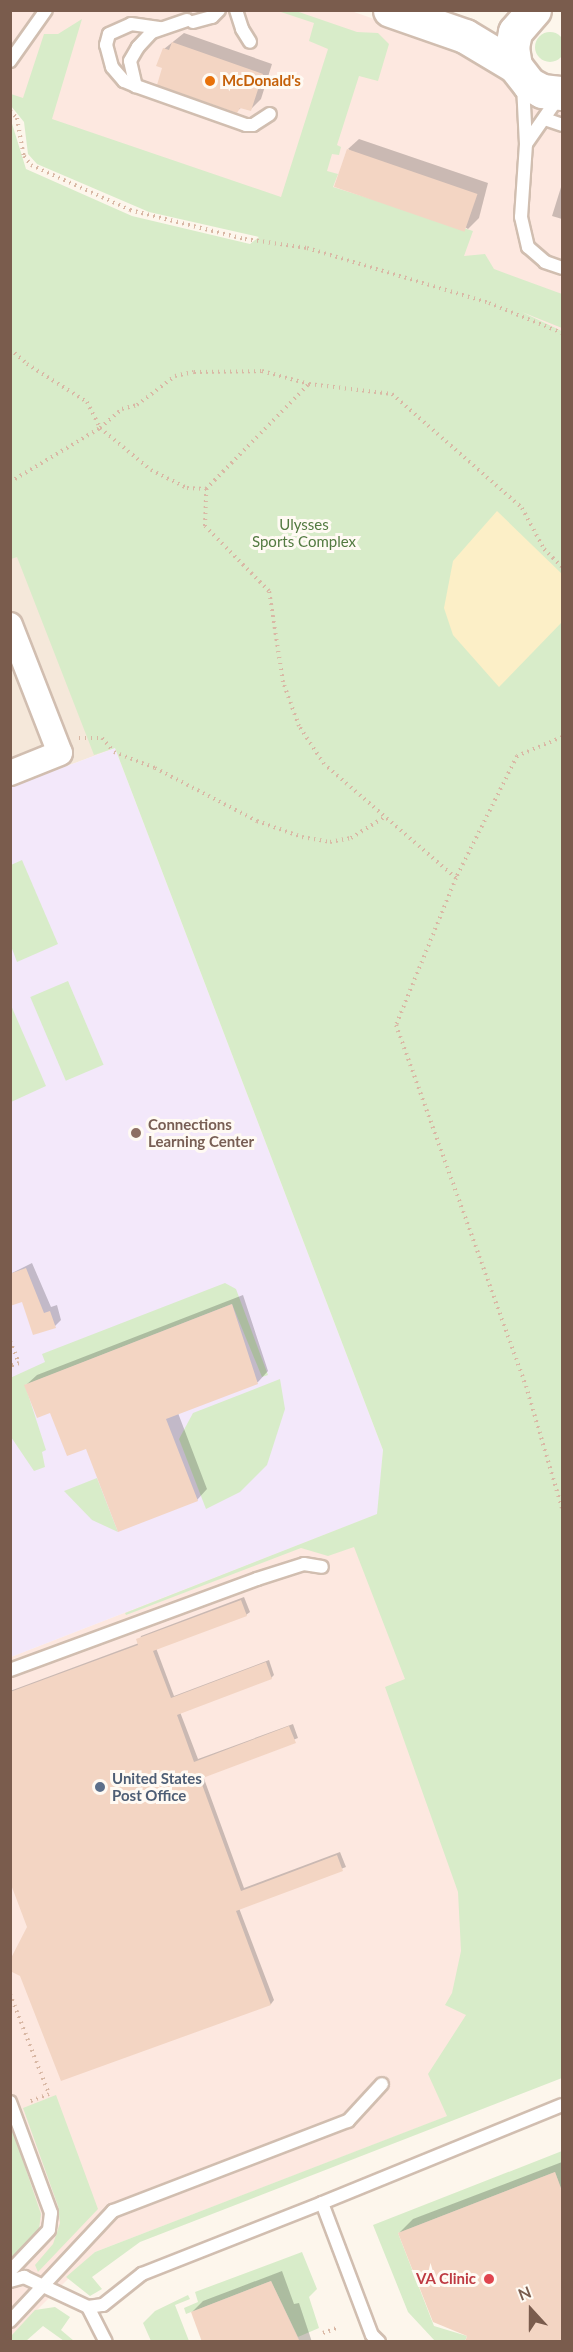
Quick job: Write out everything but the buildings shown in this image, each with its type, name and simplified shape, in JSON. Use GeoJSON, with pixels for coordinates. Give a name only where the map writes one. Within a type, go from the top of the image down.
{"type":"FeatureCollection","features":[{"type":"Feature","properties":{"kind":"main road"},"geometry":{"type":"LineString","coordinates":[[390,10],[465,36],[519,72],[558,108]]}},
{"type":"Feature","properties":{"kind":"main road"},"geometry":{"type":"LineString","coordinates":[[519,72],[512,47],[515,32],[530,11]]}},
{"type":"Feature","properties":{"kind":"street"},"geometry":{"type":"LineString","coordinates":[[10,625],[60,753],[10,773]]}},
{"type":"Feature","properties":{"kind":"lane"},"geometry":{"type":"LineString","coordinates":[[10,61],[46,10]]}},
{"type":"Feature","properties":{"kind":"lane"},"geometry":{"type":"LineString","coordinates":[[136,86],[130,61],[138,47],[152,32],[212,17],[219,10]]}},
{"type":"Feature","properties":{"kind":"lane"},"geometry":{"type":"LineString","coordinates":[[236,10],[242,29],[250,42]]}},
{"type":"Feature","properties":{"kind":"lane"},"geometry":{"type":"LineString","coordinates":[[168,29],[131,24],[109,34],[106,45],[112,67],[124,81],[246,125],[253,125],[270,114]]}},
{"type":"Feature","properties":{"kind":"lane"},"geometry":{"type":"LineString","coordinates":[[519,72],[526,144],[521,217],[528,247],[545,262],[562,268]]}},
{"type":"Feature","properties":{"kind":"lane"},"geometry":{"type":"LineString","coordinates":[[526,144],[558,108]]}},
{"type":"Feature","properties":{"kind":"lane"},"geometry":{"type":"LineString","coordinates":[[10,1670],[257,1579],[304,1564],[322,1566]]}},
{"type":"Feature","properties":{"kind":"lane"},"geometry":{"type":"LineString","coordinates":[[10,2321],[113,2211],[348,2121],[382,2084]]}},
{"type":"Feature","properties":{"kind":"lane"},"geometry":{"type":"LineString","coordinates":[[10,2271],[49,2229],[51,2213],[12,2105]]}},
{"type":"Feature","properties":{"kind":"lane"},"geometry":{"type":"LineString","coordinates":[[10,2281],[24,2277],[42,2288],[88,2307],[103,2305],[142,2274],[562,2105]]}},
{"type":"Feature","properties":{"kind":"lane"},"geometry":{"type":"LineString","coordinates":[[322,2203],[372,2335],[379,2342]]}},
{"type":"Feature","properties":{"kind":"lane"},"geometry":{"type":"LineString","coordinates":[[88,2307],[106,2342]]}},
{"type":"Feature","properties":{"kind":"path"},"geometry":{"type":"LineString","coordinates":[[10,111],[17,118],[24,156],[31,165],[130,210],[245,238],[307,248],[489,303],[562,333]]}},
{"type":"Feature","properties":{"kind":"path"},"geometry":{"type":"LineString","coordinates":[[10,349],[27,364],[87,402],[100,428],[151,470],[187,488],[206,489]]}},
{"type":"Feature","properties":{"kind":"path"},"geometry":{"type":"LineString","coordinates":[[10,482],[100,428],[123,409],[137,405],[176,376],[194,372],[262,371],[309,384],[392,394],[522,508],[543,549],[562,567]]}},
{"type":"Feature","properties":{"kind":"path"},"geometry":{"type":"LineString","coordinates":[[309,384],[206,489],[205,526],[269,591],[283,682],[299,726],[324,764],[456,878]]}},
{"type":"Feature","properties":{"kind":"path"},"geometry":{"type":"LineString","coordinates":[[86,735],[102,738],[114,752],[155,768],[256,820],[302,837],[330,842],[351,838],[385,816]]}},
{"type":"Feature","properties":{"kind":"path"},"geometry":{"type":"LineString","coordinates":[[562,737],[517,756],[456,878],[396,1025],[526,1386],[562,1508]]}},
{"type":"Feature","properties":{"kind":"path"},"geometry":{"type":"LineString","coordinates":[[10,1341],[19,1363],[10,1366]]}},
{"type":"Feature","properties":{"kind":"path"},"geometry":{"type":"LineString","coordinates":[[10,1994],[49,2094],[12,2105]]}},
{"type":"Feature","properties":{"kind":"path"},"geometry":{"type":"LineString","coordinates":[[323,2333],[337,2328]]}},
{"type":"Feature","properties":{"kind":"shaded area"},"geometry":{"type":"Polygon","coordinates":[[[11,11],[351,11],[453,46],[562,105],[562,331],[375,241],[44,124],[11,100],[11,11]]]}},
{"type":"Feature","properties":{"kind":"shaded area"},"geometry":{"type":"Polygon","coordinates":[[[10,497],[115,748],[11,787],[10,787],[10,497]]]}},
{"type":"Feature","properties":{"kind":"shaded area","name":"Connections Learning Center"},"geometry":{"type":"Polygon","coordinates":[[[115,748],[383,1450],[378,1514],[11,1657],[11,787],[115,748]]]}},
{"type":"Feature","properties":{"kind":"shaded area"},"geometry":{"type":"Polygon","coordinates":[[[378,1514],[562,2072],[95,2252],[11,2336],[11,1657],[378,1514]]]}},
{"type":"Feature","properties":{"kind":"green space","name":"Ulysses Sports Complex"},"geometry":{"type":"Polygon","coordinates":[[[278,11],[296,11],[357,32],[378,33],[389,44],[378,81],[359,76],[337,145],[341,147],[339,155],[332,154],[327,171],[338,174],[333,187],[473,231],[464,256],[485,254],[494,269],[562,294],[562,328],[522,312],[562,331],[562,2078],[140,2242],[92,2277],[102,2289],[90,2296],[66,2277],[95,2252],[447,2116],[428,2074],[466,2015],[445,2005],[452,1993],[461,1951],[458,1892],[385,1687],[405,1679],[354,1547],[328,1556],[301,1548],[126,1615],[125,1613],[377,1514],[383,1450],[115,748],[94,755],[17,557],[11,559],[10,117],[26,169],[132,216],[250,244],[259,237],[149,212],[37,164],[28,154],[24,122],[11,106],[11,94],[23,98],[44,34],[58,34],[82,19],[52,119],[281,197],[328,49],[309,41],[314,23],[278,11]]]}},
{"type":"Feature","properties":{"kind":"green space"},"geometry":{"type":"Polygon","coordinates":[[[550,32],[561,36],[565,47],[561,58],[550,62],[539,58],[535,47],[539,36],[550,32]]]}},
{"type":"Feature","properties":{"kind":"green space"},"geometry":{"type":"Polygon","coordinates":[[[22,860],[58,944],[17,962],[11,946],[11,865],[22,860]]]}},
{"type":"Feature","properties":{"kind":"green space"},"geometry":{"type":"Polygon","coordinates":[[[68,981],[104,1065],[66,1081],[30,997],[68,981]]]}},
{"type":"Feature","properties":{"kind":"green space"},"geometry":{"type":"Polygon","coordinates":[[[10,1003],[46,1086],[11,1102],[10,1102],[10,1003]]]}},
{"type":"Feature","properties":{"kind":"green space"},"geometry":{"type":"Polygon","coordinates":[[[225,1283],[236,1289],[268,1375],[262,1377],[232,1304],[25,1385],[46,1450],[42,1452],[45,1467],[34,1471],[11,1437],[10,1378],[45,1362],[42,1354],[225,1283]]]}},
{"type":"Feature","properties":{"kind":"green space"},"geometry":{"type":"Polygon","coordinates":[[[280,1379],[285,1409],[267,1465],[240,1492],[206,1509],[179,1439],[193,1413],[280,1379]]]}},
{"type":"Feature","properties":{"kind":"green space"},"geometry":{"type":"Polygon","coordinates":[[[97,1478],[118,1532],[92,1520],[64,1491],[97,1478]]]}},
{"type":"Feature","properties":{"kind":"green space"},"geometry":{"type":"Polygon","coordinates":[[[56,2095],[98,2209],[38,2272],[35,2265],[53,2244],[60,2223],[58,2206],[23,2108],[56,2095]]]}},
{"type":"Feature","properties":{"kind":"green space"},"geometry":{"type":"Polygon","coordinates":[[[11,2125],[41,2214],[39,2229],[11,2262],[11,2125]]]}},
{"type":"Feature","properties":{"kind":"green space"},"geometry":{"type":"Polygon","coordinates":[[[562,2151],[562,2191],[555,2172],[398,2233],[434,2326],[467,2336],[465,2341],[435,2341],[408,2312],[373,2225],[562,2151]]]}},
{"type":"Feature","properties":{"kind":"green space"},"geometry":{"type":"Polygon","coordinates":[[[302,2252],[317,2289],[309,2297],[319,2328],[298,2337],[271,2281],[186,2314],[184,2308],[198,2302],[195,2292],[302,2252]]]}},
{"type":"Feature","properties":{"kind":"green space"},"geometry":{"type":"Polygon","coordinates":[[[188,2295],[190,2299],[175,2305],[189,2341],[151,2341],[143,2323],[155,2311],[188,2295]]]}},
{"type":"Feature","properties":{"kind":"green space"},"geometry":{"type":"Polygon","coordinates":[[[55,2307],[70,2317],[61,2330],[74,2341],[64,2341],[43,2326],[26,2341],[11,2341],[11,2336],[35,2310],[55,2307]]]}},
{"type":"Feature","properties":{"kind":"sand"},"geometry":{"type":"Polygon","coordinates":[[[497,511],[562,574],[562,622],[499,687],[453,635],[444,608],[453,561],[497,511]]]}},
{"type":"Feature","properties":{"kind":"place","name":"McDonald's"},"geometry":{"type":"Point","coordinates":[210,81]}},
{"type":"Feature","properties":{"kind":"place","name":"Connections Learning Center"},"geometry":{"type":"Point","coordinates":[136,1133]}},
{"type":"Feature","properties":{"kind":"place","name":"United States Post Office"},"geometry":{"type":"Point","coordinates":[100,1787]}},
{"type":"Feature","properties":{"kind":"place","name":"VA Clinic"},"geometry":{"type":"Point","coordinates":[489,2279]}}]}
